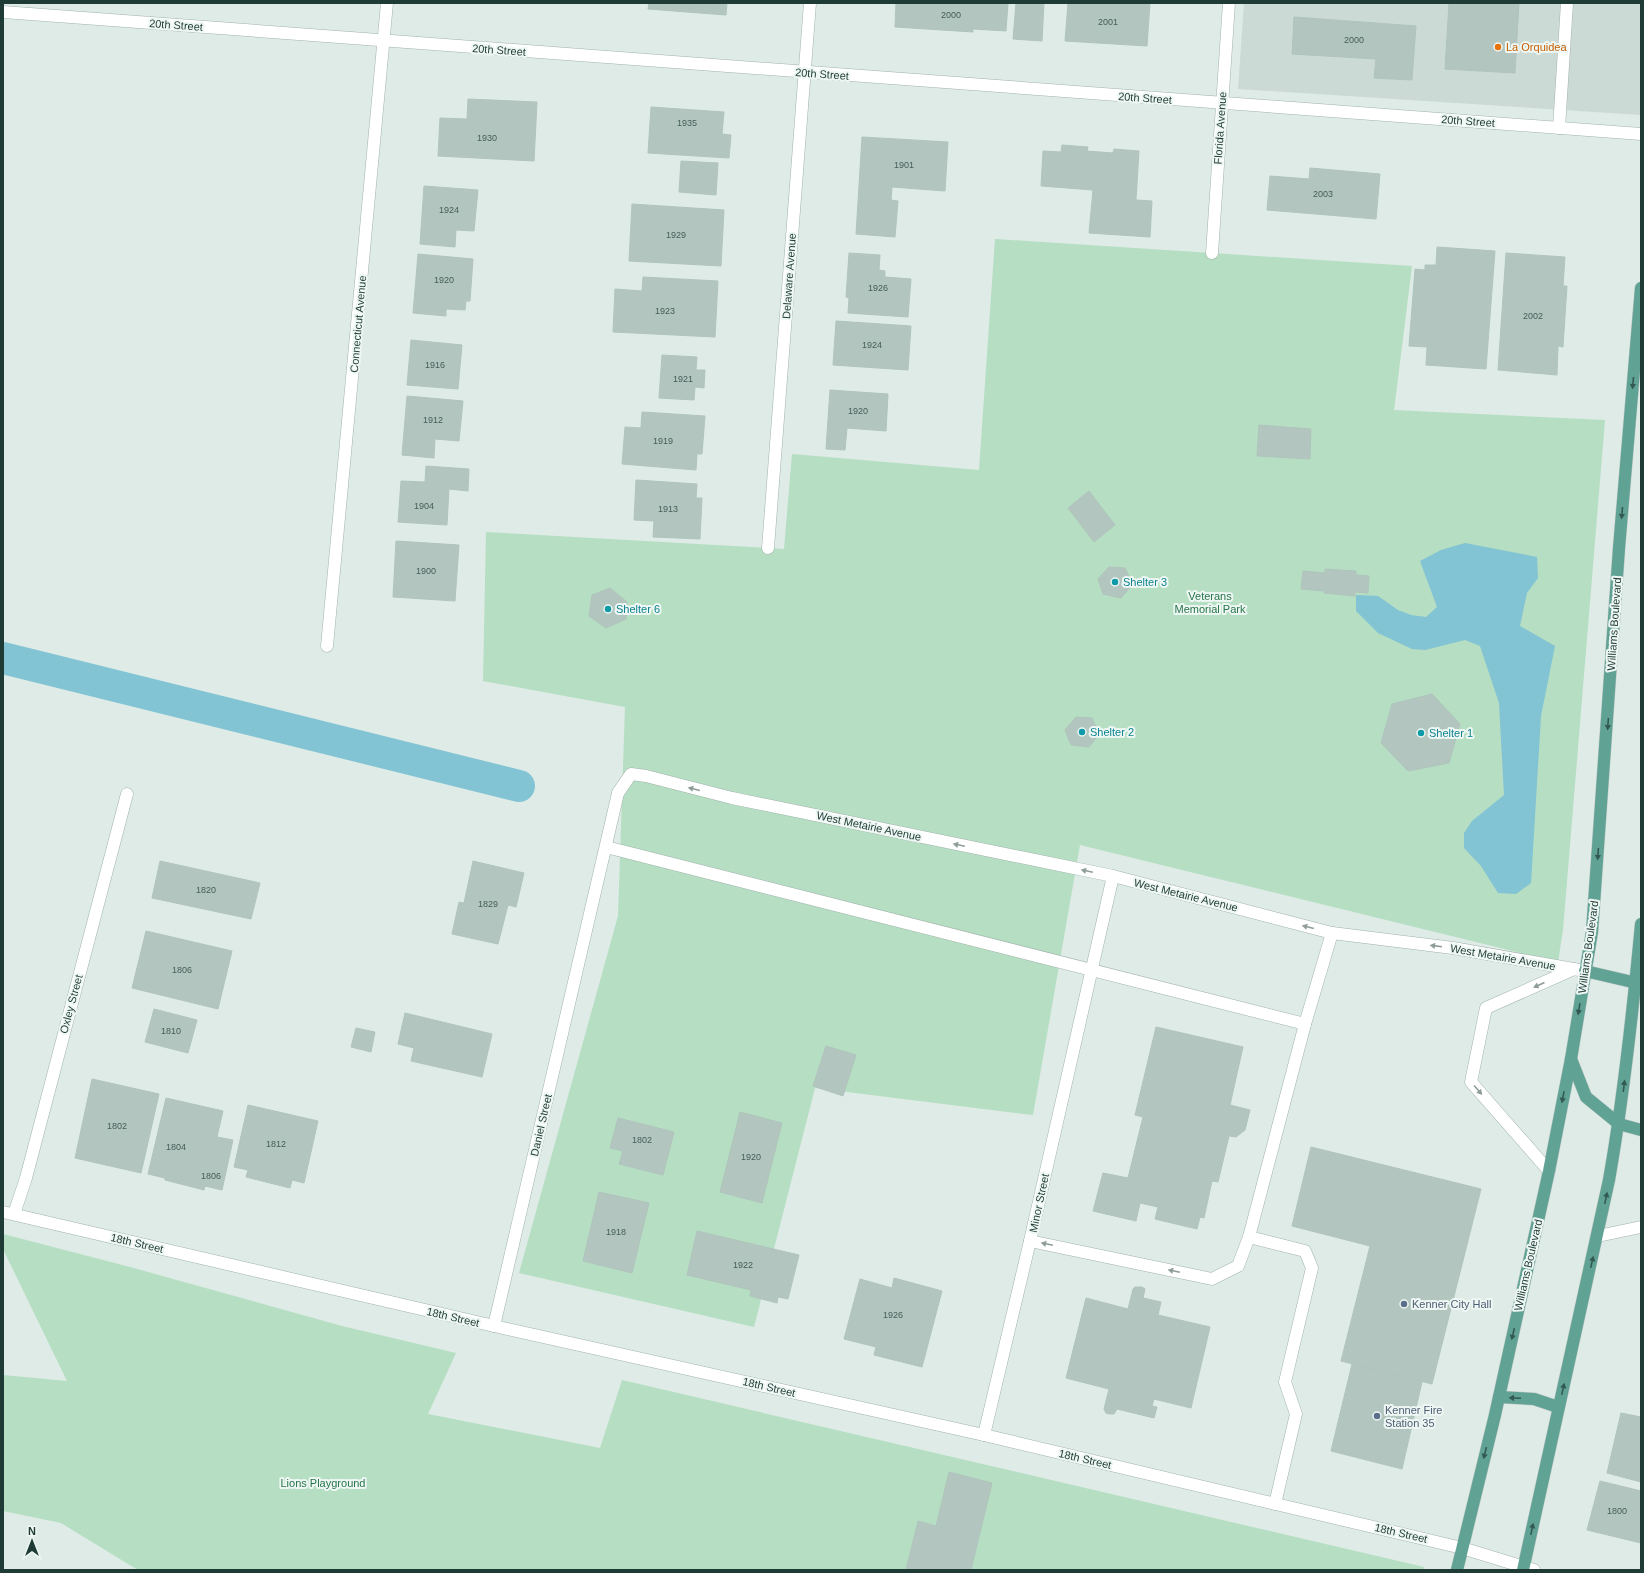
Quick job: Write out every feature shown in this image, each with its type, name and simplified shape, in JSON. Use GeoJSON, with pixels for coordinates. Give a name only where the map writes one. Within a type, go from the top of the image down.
{"type":"FeatureCollection","features":[{"type":"Feature","properties":{"kind":"main road","name":"Williams Boulevard"},"geometry":{"type":"LineString","coordinates":[[1457,1570],[1549,1171],[1571,1059],[1580,970],[1592,932],[1619,548],[1641,288]]}},
{"type":"Feature","properties":{"kind":"main road"},"geometry":{"type":"LineString","coordinates":[[1527,1569],[1558,1407],[1598,1236],[1619,1124],[1638,983],[1641,924]]}},
{"type":"Feature","properties":{"kind":"main road","name":"West Metairie Avenue"},"geometry":{"type":"LineString","coordinates":[[1580,970],[1638,983]]}},
{"type":"Feature","properties":{"kind":"main road"},"geometry":{"type":"LineString","coordinates":[[1571,1059],[1586,1097],[1619,1124],[1641,1130]]}},
{"type":"Feature","properties":{"kind":"main road"},"geometry":{"type":"LineString","coordinates":[[1498,1397],[1534,1399],[1558,1407]]}},
{"type":"Feature","properties":{"kind":"street","name":"Connecticut Avenue"},"geometry":{"type":"LineString","coordinates":[[327,646],[387,3]]}},
{"type":"Feature","properties":{"kind":"street","name":"Delaware Avenue"},"geometry":{"type":"LineString","coordinates":[[768,548],[810,3]]}},
{"type":"Feature","properties":{"kind":"street","name":"Florida Avenue"},"geometry":{"type":"LineString","coordinates":[[1212,253],[1229,3]]}},
{"type":"Feature","properties":{"kind":"street"},"geometry":{"type":"LineString","coordinates":[[1559,128],[1567,3]]}},
{"type":"Feature","properties":{"kind":"street","name":"20th Street"},"geometry":{"type":"LineString","coordinates":[[3,12],[805,73],[1641,134]]}},
{"type":"Feature","properties":{"kind":"street","name":"West Metairie Avenue"},"geometry":{"type":"LineString","coordinates":[[606,847],[618,793],[631,774],[646,776],[732,798],[1113,876],[1332,933],[1453,948],[1580,970]]}},
{"type":"Feature","properties":{"kind":"street","name":"Oxley Street"},"geometry":{"type":"LineString","coordinates":[[8,1213],[26,1178],[127,794]]}},
{"type":"Feature","properties":{"kind":"street"},"geometry":{"type":"LineString","coordinates":[[606,847],[1305,1024]]}},
{"type":"Feature","properties":{"kind":"street","name":"Daniel Street"},"geometry":{"type":"LineString","coordinates":[[494,1326],[606,847]]}},
{"type":"Feature","properties":{"kind":"street","name":"Minor Street"},"geometry":{"type":"LineString","coordinates":[[984,1435],[1113,876]]}},
{"type":"Feature","properties":{"kind":"street"},"geometry":{"type":"LineString","coordinates":[[1030,1241],[1212,1280],[1238,1266],[1249,1237],[1305,1024],[1332,933]]}},
{"type":"Feature","properties":{"kind":"street"},"geometry":{"type":"LineString","coordinates":[[1549,1171],[1471,1082],[1486,1008],[1580,970]]}},
{"type":"Feature","properties":{"kind":"street","name":"18th Street"},"geometry":{"type":"LineString","coordinates":[[8,1213],[494,1326],[984,1435],[1462,1548],[1527,1569]]}},
{"type":"Feature","properties":{"kind":"street"},"geometry":{"type":"LineString","coordinates":[[1598,1236],[1641,1226]]}},
{"type":"Feature","properties":{"kind":"street"},"geometry":{"type":"LineString","coordinates":[[1249,1237],[1305,1251],[1312,1268],[1285,1382],[1296,1414],[1274,1504]]}},
{"type":"Feature","properties":{"kind":"shaded area"},"geometry":{"type":"Polygon","coordinates":[[[1244,3],[1641,3],[1641,115],[1238,89],[1244,3]]]}},
{"type":"Feature","properties":{"kind":"green space","name":"Veterans Memorial Park"},"geometry":{"type":"Polygon","coordinates":[[[995,239],[1412,266],[1394,410],[1605,420],[1563,930],[1558,962],[1080,845],[1033,1115],[815,1088],[754,1327],[519,1273],[618,916],[625,707],[483,681],[486,532],[784,549],[792,454],[979,470],[995,239]]]}},
{"type":"Feature","properties":{"kind":"green space","name":"Lions Playground"},"geometry":{"type":"Polygon","coordinates":[[[3,1234],[130,1267],[342,1326],[456,1353],[428,1414],[600,1448],[622,1380],[1424,1567],[1423,1570],[138,1570],[61,1523],[3,1511],[3,1375],[67,1381],[3,1249],[3,1234]]]}},
{"type":"Feature","properties":{"kind":"water"},"geometry":{"type":"Polygon","coordinates":[[[1465,543],[1537,557],[1538,578],[1527,593],[1520,626],[1555,646],[1541,716],[1531,883],[1516,894],[1498,893],[1481,866],[1464,848],[1464,833],[1472,821],[1504,795],[1499,703],[1480,646],[1465,640],[1425,650],[1412,649],[1378,633],[1356,611],[1356,595],[1378,596],[1398,610],[1411,615],[1426,617],[1437,607],[1420,561],[1441,550],[1465,543]]]}},
{"type":"Feature","properties":{"kind":"building"},"geometry":{"type":"Polygon","coordinates":[[[649,3],[727,3],[726,15],[648,9],[649,3]]]}},
{"type":"Feature","properties":{"kind":"building"},"geometry":{"type":"Polygon","coordinates":[[[896,3],[1008,3],[1006,31],[973,29],[973,32],[895,27],[896,3]]]}},
{"type":"Feature","properties":{"kind":"building"},"geometry":{"type":"Polygon","coordinates":[[[1016,3],[1044,3],[1042,41],[1013,39],[1016,3]]]}},
{"type":"Feature","properties":{"kind":"building"},"geometry":{"type":"Polygon","coordinates":[[[1068,3],[1150,3],[1147,46],[1065,41],[1068,3]]]}},
{"type":"Feature","properties":{"kind":"building"},"geometry":{"type":"Polygon","coordinates":[[[1449,3],[1519,3],[1515,73],[1445,69],[1449,3]]]}},
{"type":"Feature","properties":{"kind":"building"},"geometry":{"type":"Polygon","coordinates":[[[1294,17],[1416,26],[1412,80],[1374,78],[1376,59],[1292,54],[1294,17]]]}},
{"type":"Feature","properties":{"kind":"building"},"geometry":{"type":"Polygon","coordinates":[[[468,99],[537,102],[534,161],[438,156],[440,118],[467,119],[468,99]]]}},
{"type":"Feature","properties":{"kind":"building"},"geometry":{"type":"Polygon","coordinates":[[[651,107],[724,112],[722,134],[731,135],[729,158],[648,153],[651,107]]]}},
{"type":"Feature","properties":{"kind":"building"},"geometry":{"type":"Polygon","coordinates":[[[862,137],[948,142],[945,191],[892,187],[891,200],[898,201],[895,237],[856,234],[862,137]]]}},
{"type":"Feature","properties":{"kind":"building"},"geometry":{"type":"Polygon","coordinates":[[[1062,145],[1088,147],[1087,151],[1113,153],[1114,149],[1139,151],[1136,200],[1152,201],[1150,237],[1089,233],[1093,190],[1041,186],[1043,151],[1061,152],[1062,145]]]}},
{"type":"Feature","properties":{"kind":"building"},"geometry":{"type":"Polygon","coordinates":[[[681,161],[718,163],[716,195],[679,192],[681,161]]]}},
{"type":"Feature","properties":{"kind":"building"},"geometry":{"type":"Polygon","coordinates":[[[1310,168],[1380,174],[1376,219],[1267,210],[1270,176],[1309,179],[1310,168]]]}},
{"type":"Feature","properties":{"kind":"building"},"geometry":{"type":"Polygon","coordinates":[[[424,186],[478,190],[474,231],[456,230],[455,247],[420,244],[424,186]]]}},
{"type":"Feature","properties":{"kind":"building"},"geometry":{"type":"Polygon","coordinates":[[[632,204],[724,210],[721,266],[629,261],[632,204]]]}},
{"type":"Feature","properties":{"kind":"building"},"geometry":{"type":"Polygon","coordinates":[[[1437,247],[1495,251],[1486,369],[1426,365],[1427,347],[1409,346],[1415,269],[1425,270],[1425,265],[1436,265],[1437,247]]]}},
{"type":"Feature","properties":{"kind":"building"},"geometry":{"type":"Polygon","coordinates":[[[849,253],[880,255],[879,270],[885,271],[885,277],[911,279],[908,317],[848,313],[849,298],[846,297],[849,253]]]}},
{"type":"Feature","properties":{"kind":"building"},"geometry":{"type":"Polygon","coordinates":[[[1506,253],[1565,257],[1563,286],[1567,286],[1563,347],[1558,346],[1557,375],[1498,370],[1506,253]]]}},
{"type":"Feature","properties":{"kind":"building"},"geometry":{"type":"Polygon","coordinates":[[[418,254],[473,259],[470,301],[466,301],[465,310],[446,309],[446,316],[413,313],[418,254]]]}},
{"type":"Feature","properties":{"kind":"building"},"geometry":{"type":"Polygon","coordinates":[[[643,277],[718,281],[715,337],[613,332],[615,289],[642,291],[643,277]]]}},
{"type":"Feature","properties":{"kind":"building"},"geometry":{"type":"Polygon","coordinates":[[[836,321],[911,326],[908,370],[833,365],[836,321]]]}},
{"type":"Feature","properties":{"kind":"building"},"geometry":{"type":"Polygon","coordinates":[[[411,340],[462,345],[458,389],[407,385],[411,340]]]}},
{"type":"Feature","properties":{"kind":"building"},"geometry":{"type":"Polygon","coordinates":[[[662,355],[697,357],[696,370],[705,370],[704,388],[695,387],[694,400],[659,398],[662,355]]]}},
{"type":"Feature","properties":{"kind":"building"},"geometry":{"type":"Polygon","coordinates":[[[830,390],[888,394],[886,431],[847,428],[845,450],[826,449],[830,390]]]}},
{"type":"Feature","properties":{"kind":"building"},"geometry":{"type":"Polygon","coordinates":[[[407,396],[463,401],[459,441],[435,439],[434,458],[402,455],[407,396]]]}},
{"type":"Feature","properties":{"kind":"building"},"geometry":{"type":"Polygon","coordinates":[[[642,412],[705,416],[702,454],[697,454],[696,470],[622,464],[625,427],[641,428],[642,412]]]}},
{"type":"Feature","properties":{"kind":"building"},"geometry":{"type":"Polygon","coordinates":[[[1259,425],[1311,429],[1310,459],[1257,456],[1259,425]]]}},
{"type":"Feature","properties":{"kind":"building"},"geometry":{"type":"Polygon","coordinates":[[[426,466],[469,469],[468,491],[449,489],[447,525],[398,522],[401,481],[425,482],[426,466]]]}},
{"type":"Feature","properties":{"kind":"building"},"geometry":{"type":"Polygon","coordinates":[[[636,480],[697,484],[696,498],[702,498],[700,539],[653,537],[654,521],[634,520],[636,480]]]}},
{"type":"Feature","properties":{"kind":"building"},"geometry":{"type":"Polygon","coordinates":[[[1089,491],[1115,525],[1094,542],[1068,508],[1089,491]]]}},
{"type":"Feature","properties":{"kind":"building"},"geometry":{"type":"Polygon","coordinates":[[[396,541],[459,545],[455,601],[393,597],[396,541]]]}},
{"type":"Feature","properties":{"kind":"building","name":"Shelter 3"},"geometry":{"type":"Polygon","coordinates":[[[1109,567],[1125,568],[1133,584],[1121,598],[1103,594],[1098,579],[1109,567]]]}},
{"type":"Feature","properties":{"kind":"building"},"geometry":{"type":"Polygon","coordinates":[[[1325,569],[1356,571],[1356,575],[1369,576],[1368,593],[1355,592],[1355,596],[1301,589],[1303,571],[1325,573],[1325,569]]]}},
{"type":"Feature","properties":{"kind":"building","name":"Shelter 6"},"geometry":{"type":"Polygon","coordinates":[[[610,588],[627,602],[626,619],[606,628],[589,616],[592,595],[610,588]]]}},
{"type":"Feature","properties":{"kind":"building","name":"Shelter 1"},"geometry":{"type":"Polygon","coordinates":[[[1432,694],[1460,724],[1449,763],[1408,771],[1381,743],[1392,704],[1432,694]]]}},
{"type":"Feature","properties":{"kind":"building","name":"Shelter 2"},"geometry":{"type":"Polygon","coordinates":[[[1076,717],[1092,718],[1099,734],[1089,747],[1071,745],[1065,730],[1076,717]]]}},
{"type":"Feature","properties":{"kind":"building"},"geometry":{"type":"Polygon","coordinates":[[[160,861],[260,883],[251,919],[152,898],[160,861]]]}},
{"type":"Feature","properties":{"kind":"building"},"geometry":{"type":"Polygon","coordinates":[[[473,861],[524,873],[516,907],[508,905],[498,944],[452,934],[459,902],[464,903],[473,861]]]}},
{"type":"Feature","properties":{"kind":"building"},"geometry":{"type":"Polygon","coordinates":[[[146,931],[232,951],[218,1009],[132,988],[146,931]]]}},
{"type":"Feature","properties":{"kind":"building"},"geometry":{"type":"Polygon","coordinates":[[[154,1009],[197,1020],[188,1053],[145,1042],[154,1009]]]}},
{"type":"Feature","properties":{"kind":"building"},"geometry":{"type":"Polygon","coordinates":[[[405,1013],[492,1034],[482,1077],[411,1061],[414,1048],[398,1044],[405,1013]]]}},
{"type":"Feature","properties":{"kind":"building"},"geometry":{"type":"Polygon","coordinates":[[[1156,1027],[1243,1047],[1230,1105],[1250,1110],[1245,1130],[1236,1137],[1229,1136],[1218,1182],[1212,1181],[1204,1218],[1200,1217],[1197,1229],[1155,1219],[1158,1207],[1140,1203],[1136,1221],[1093,1211],[1103,1173],[1128,1178],[1143,1117],[1135,1115],[1156,1027]]]}},
{"type":"Feature","properties":{"kind":"building"},"geometry":{"type":"Polygon","coordinates":[[[356,1028],[375,1032],[371,1052],[351,1047],[356,1028]]]}},
{"type":"Feature","properties":{"kind":"building"},"geometry":{"type":"Polygon","coordinates":[[[826,1046],[856,1055],[843,1096],[813,1086],[826,1046]]]}},
{"type":"Feature","properties":{"kind":"building"},"geometry":{"type":"Polygon","coordinates":[[[92,1079],[159,1094],[141,1173],[75,1158],[92,1079]]]}},
{"type":"Feature","properties":{"kind":"building"},"geometry":{"type":"Polygon","coordinates":[[[166,1098],[223,1111],[217,1137],[233,1140],[222,1190],[205,1186],[204,1190],[148,1174],[166,1098]]]}},
{"type":"Feature","properties":{"kind":"building"},"geometry":{"type":"Polygon","coordinates":[[[248,1105],[318,1121],[304,1183],[292,1180],[290,1188],[246,1177],[248,1170],[234,1167],[248,1105]]]}},
{"type":"Feature","properties":{"kind":"building"},"geometry":{"type":"Polygon","coordinates":[[[740,1112],[782,1123],[762,1203],[720,1192],[740,1112]]]}},
{"type":"Feature","properties":{"kind":"building"},"geometry":{"type":"Polygon","coordinates":[[[618,1118],[674,1132],[663,1175],[619,1164],[623,1151],[610,1148],[618,1118]]]}},
{"type":"Feature","properties":{"kind":"building","name":"Kenner City Hall"},"geometry":{"type":"Polygon","coordinates":[[[1311,1147],[1481,1189],[1432,1384],[1341,1361],[1370,1246],[1292,1226],[1311,1147]]]}},
{"type":"Feature","properties":{"kind":"building"},"geometry":{"type":"Polygon","coordinates":[[[599,1192],[649,1203],[632,1273],[583,1261],[599,1192]]]}},
{"type":"Feature","properties":{"kind":"building"},"geometry":{"type":"Polygon","coordinates":[[[697,1231],[799,1255],[788,1299],[778,1297],[777,1303],[750,1296],[751,1290],[687,1275],[697,1231]]]}},
{"type":"Feature","properties":{"kind":"building"},"geometry":{"type":"Polygon","coordinates":[[[894,1278],[942,1291],[922,1367],[874,1355],[876,1347],[844,1339],[860,1279],[892,1288],[894,1278]]]}},
{"type":"Feature","properties":{"kind":"building"},"geometry":{"type":"Polygon","coordinates":[[[1135,1287],[1142,1287],[1145,1289],[1143,1298],[1161,1302],[1158,1315],[1210,1327],[1191,1408],[1154,1399],[1152,1406],[1157,1407],[1154,1418],[1117,1409],[1114,1414],[1110,1414],[1106,1413],[1104,1409],[1109,1389],[1066,1378],[1086,1298],[1128,1309],[1133,1289],[1135,1287]]]}},
{"type":"Feature","properties":{"kind":"building","name":"Kenner Fire Station 35"},"geometry":{"type":"Polygon","coordinates":[[[1352,1364],[1422,1382],[1402,1469],[1331,1451],[1352,1364]]]}},
{"type":"Feature","properties":{"kind":"building"},"geometry":{"type":"Polygon","coordinates":[[[1621,1413],[1641,1417],[1641,1482],[1607,1473],[1621,1413]]]}},
{"type":"Feature","properties":{"kind":"building"},"geometry":{"type":"Polygon","coordinates":[[[949,1472],[992,1483],[971,1570],[906,1570],[918,1521],[936,1526],[949,1472]]]}},
{"type":"Feature","properties":{"kind":"building"},"geometry":{"type":"Polygon","coordinates":[[[1600,1481],[1641,1491],[1641,1543],[1587,1530],[1600,1481]]]}},
{"type":"Feature","properties":{"kind":"waterway"},"geometry":{"type":"LineString","coordinates":[[3,658],[519,786]]}},
{"type":"Feature","properties":{"kind":"place","name":"La Orquidea"},"geometry":{"type":"Point","coordinates":[1498,47]}},
{"type":"Feature","properties":{"kind":"place","name":"Shelter 3"},"geometry":{"type":"Point","coordinates":[1115,582]}},
{"type":"Feature","properties":{"kind":"place","name":"Shelter 6"},"geometry":{"type":"Point","coordinates":[608,609]}},
{"type":"Feature","properties":{"kind":"place","name":"Shelter 2"},"geometry":{"type":"Point","coordinates":[1082,732]}},
{"type":"Feature","properties":{"kind":"place","name":"Shelter 1"},"geometry":{"type":"Point","coordinates":[1421,733]}},
{"type":"Feature","properties":{"kind":"place","name":"Kenner City Hall"},"geometry":{"type":"Point","coordinates":[1404,1304]}},
{"type":"Feature","properties":{"kind":"place","name":"Kenner Fire Station 35"},"geometry":{"type":"Point","coordinates":[1377,1416]}}]}
